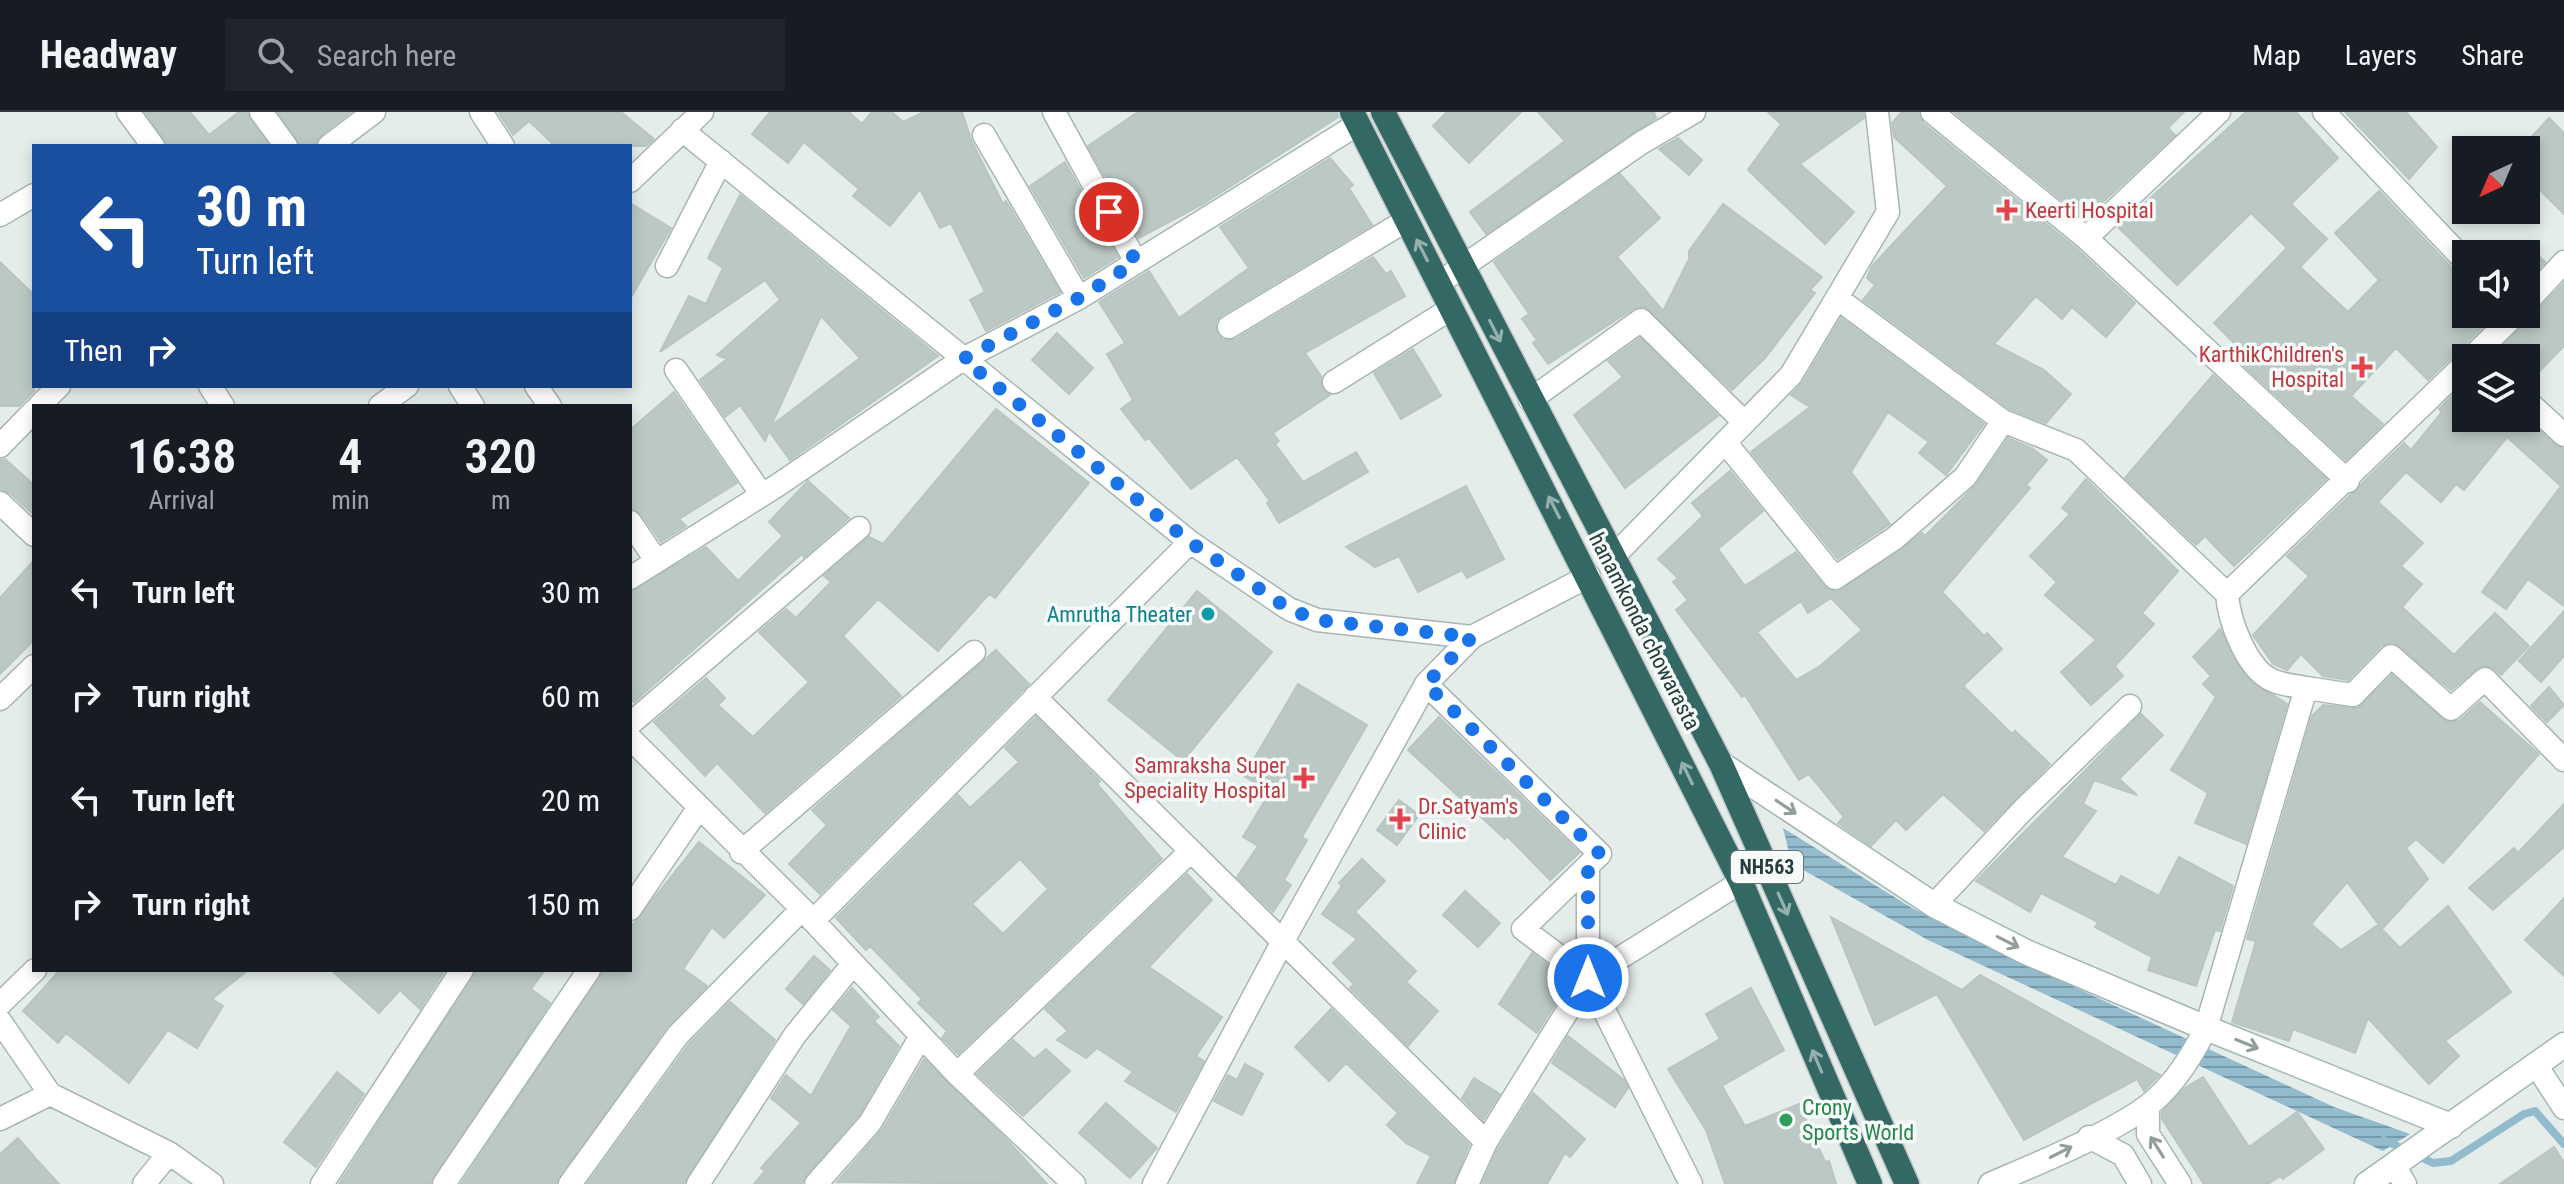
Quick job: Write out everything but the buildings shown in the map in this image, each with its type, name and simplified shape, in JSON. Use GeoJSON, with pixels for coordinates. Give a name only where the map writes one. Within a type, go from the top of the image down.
{"type":"FeatureCollection","features":[{"type":"Feature","properties":{"kind":"highway","name":"NH563"},"geometry":{"type":"LineString","coordinates":[[1383,112],[1721,764],[1907,1184]]}},
{"type":"Feature","properties":{"kind":"highway","name":"hanamkonda chowarasta"},"geometry":{"type":"LineString","coordinates":[[1355,118],[1741,882],[1870,1184]]}},
{"type":"Feature","properties":{"kind":"street"},"geometry":{"type":"LineString","coordinates":[[128,112],[152,144]]}},
{"type":"Feature","properties":{"kind":"street"},"geometry":{"type":"LineString","coordinates":[[261,112],[285,144]]}},
{"type":"Feature","properties":{"kind":"street"},"geometry":{"type":"LineString","coordinates":[[332,144],[374,112]]}},
{"type":"Feature","properties":{"kind":"street"},"geometry":{"type":"LineString","coordinates":[[481,112],[499,144]]}},
{"type":"Feature","properties":{"kind":"street"},"geometry":{"type":"LineString","coordinates":[[632,179],[702,112]]}},
{"type":"Feature","properties":{"kind":"street"},"geometry":{"type":"LineString","coordinates":[[1054,112],[1136,262]]}},
{"type":"Feature","properties":{"kind":"street"},"geometry":{"type":"LineString","coordinates":[[1439,283],[1641,143],[1694,112]]}},
{"type":"Feature","properties":{"kind":"street"},"geometry":{"type":"LineString","coordinates":[[1612,558],[1791,375],[1837,298],[1888,212],[1877,112]]}},
{"type":"Feature","properties":{"kind":"street"},"geometry":{"type":"LineString","coordinates":[[1932,112],[2086,238],[2348,481]]}},
{"type":"Feature","properties":{"kind":"street"},"geometry":{"type":"LineString","coordinates":[[2086,238],[2219,112]]}},
{"type":"Feature","properties":{"kind":"street"},"geometry":{"type":"LineString","coordinates":[[2324,112],[2452,247]]}},
{"type":"Feature","properties":{"kind":"street"},"geometry":{"type":"LineString","coordinates":[[632,577],[762,495],[963,359],[1079,298],[1355,118]]}},
{"type":"Feature","properties":{"kind":"street"},"geometry":{"type":"LineString","coordinates":[[682,130],[1190,542],[1289,609],[1317,620],[1472,637]]}},
{"type":"Feature","properties":{"kind":"street"},"geometry":{"type":"LineString","coordinates":[[984,135],[1079,298]]}},
{"type":"Feature","properties":{"kind":"street"},"geometry":{"type":"LineString","coordinates":[[667,266],[721,161]]}},
{"type":"Feature","properties":{"kind":"street"},"geometry":{"type":"LineString","coordinates":[[0,215],[32,196]]}},
{"type":"Feature","properties":{"kind":"street"},"geometry":{"type":"LineString","coordinates":[[1229,327],[1407,220]]}},
{"type":"Feature","properties":{"kind":"street"},"geometry":{"type":"LineString","coordinates":[[2540,288],[2564,262]]}},
{"type":"Feature","properties":{"kind":"street"},"geometry":{"type":"LineString","coordinates":[[1837,298],[2003,421],[2076,450],[2227,594],[2228,608],[2244,651],[2271,680],[2353,695],[2391,656],[2451,709],[2485,679],[2564,760]]}},
{"type":"Feature","properties":{"kind":"street"},"geometry":{"type":"LineString","coordinates":[[1334,382],[1452,308]]}},
{"type":"Feature","properties":{"kind":"street"},"geometry":{"type":"LineString","coordinates":[[1530,400],[1641,320],[1744,422]]}},
{"type":"Feature","properties":{"kind":"street"},"geometry":{"type":"LineString","coordinates":[[2487,344],[2502,328]]}},
{"type":"Feature","properties":{"kind":"street"},"geometry":{"type":"LineString","coordinates":[[676,370],[762,495]]}},
{"type":"Feature","properties":{"kind":"street"},"geometry":{"type":"LineString","coordinates":[[2227,594],[2452,379]]}},
{"type":"Feature","properties":{"kind":"street"},"geometry":{"type":"LineString","coordinates":[[41,404],[57,388]]}},
{"type":"Feature","properties":{"kind":"street"},"geometry":{"type":"LineString","coordinates":[[383,404],[404,388]]}},
{"type":"Feature","properties":{"kind":"street"},"geometry":{"type":"LineString","coordinates":[[0,446],[32,413]]}},
{"type":"Feature","properties":{"kind":"street"},"geometry":{"type":"LineString","coordinates":[[2540,413],[2564,435]]}},
{"type":"Feature","properties":{"kind":"street"},"geometry":{"type":"LineString","coordinates":[[1725,442],[1835,578],[1895,538],[1965,477],[2003,421]]}},
{"type":"Feature","properties":{"kind":"street"},"geometry":{"type":"LineString","coordinates":[[0,503],[32,533]]}},
{"type":"Feature","properties":{"kind":"street"},"geometry":{"type":"LineString","coordinates":[[632,525],[656,560]]}},
{"type":"Feature","properties":{"kind":"street"},"geometry":{"type":"LineString","coordinates":[[632,722],[859,528]]}},
{"type":"Feature","properties":{"kind":"street"},"geometry":{"type":"LineString","coordinates":[[570,1184],[678,1035],[1035,697],[1190,542]]}},
{"type":"Feature","properties":{"kind":"street"},"geometry":{"type":"LineString","coordinates":[[1154,1184],[1283,941],[1426,684],[1472,637],[1589,576]]}},
{"type":"Feature","properties":{"kind":"street"},"geometry":{"type":"LineString","coordinates":[[741,852],[974,652]]}},
{"type":"Feature","properties":{"kind":"street"},"geometry":{"type":"LineString","coordinates":[[0,699],[32,668]]}},
{"type":"Feature","properties":{"kind":"street"},"geometry":{"type":"LineString","coordinates":[[1426,684],[1600,854],[1523,929],[1588,978],[1691,1184]]}},
{"type":"Feature","properties":{"kind":"street"},"geometry":{"type":"LineString","coordinates":[[2001,1182],[2148,1106],[2181,1070],[2202,1036],[2306,688]]}},
{"type":"Feature","properties":{"kind":"street"},"geometry":{"type":"LineString","coordinates":[[1035,697],[1486,1142]]}},
{"type":"Feature","properties":{"kind":"street"},"geometry":{"type":"LineString","coordinates":[[1934,905],[2023,810],[2130,706]]}},
{"type":"Feature","properties":{"kind":"street"},"geometry":{"type":"LineString","coordinates":[[632,740],[807,915],[957,1074],[1074,1184]]}},
{"type":"Feature","properties":{"kind":"street"},"geometry":{"type":"LineString","coordinates":[[1721,764],[1934,905],[2026,952],[2202,1036],[2451,1126]]}},
{"type":"Feature","properties":{"kind":"street"},"geometry":{"type":"LineString","coordinates":[[632,906],[698,809]]}},
{"type":"Feature","properties":{"kind":"street"},"geometry":{"type":"LineString","coordinates":[[957,1074],[1191,851]]}},
{"type":"Feature","properties":{"kind":"street"},"geometry":{"type":"LineString","coordinates":[[1588,866],[1588,978]]}},
{"type":"Feature","properties":{"kind":"street"},"geometry":{"type":"LineString","coordinates":[[1467,1184],[1486,1142],[1588,978],[1741,882]]}},
{"type":"Feature","properties":{"kind":"street"},"geometry":{"type":"LineString","coordinates":[[698,1184],[795,1035],[853,964]]}},
{"type":"Feature","properties":{"kind":"street"},"geometry":{"type":"LineString","coordinates":[[0,1004],[33,972]]}},
{"type":"Feature","properties":{"kind":"street"},"geometry":{"type":"LineString","coordinates":[[322,1184],[461,972]]}},
{"type":"Feature","properties":{"kind":"street"},"geometry":{"type":"LineString","coordinates":[[444,1184],[588,972]]}},
{"type":"Feature","properties":{"kind":"street"},"geometry":{"type":"LineString","coordinates":[[0,1021],[50,1094],[169,1153],[201,1181]]}},
{"type":"Feature","properties":{"kind":"street"},"geometry":{"type":"LineString","coordinates":[[816,1184],[870,1123],[921,1036]]}},
{"type":"Feature","properties":{"kind":"street"},"geometry":{"type":"LineString","coordinates":[[2367,1184],[2399,1175],[2451,1126],[2564,1045]]}},
{"type":"Feature","properties":{"kind":"street"},"geometry":{"type":"LineString","coordinates":[[2536,1065],[2564,1108]]}},
{"type":"Feature","properties":{"kind":"street"},"geometry":{"type":"LineString","coordinates":[[0,1119],[50,1094]]}},
{"type":"Feature","properties":{"kind":"street"},"geometry":{"type":"LineString","coordinates":[[2148,1106],[2148,1134],[2180,1184]]}},
{"type":"Feature","properties":{"kind":"street"},"geometry":{"type":"LineString","coordinates":[[2089,1137],[2123,1155],[2140,1184]]}},
{"type":"Feature","properties":{"kind":"street"},"geometry":{"type":"LineString","coordinates":[[144,1184],[169,1153]]}},
{"type":"Feature","properties":{"kind":"water"},"geometry":{"type":"Polygon","coordinates":[[[1783,828],[1912,908],[2033,968],[2334,1107],[2410,1134],[2383,1151],[1928,940],[1805,871],[1790,856],[1783,828]]]}},
{"type":"Feature","properties":{"kind":"waterway"},"geometry":{"type":"LineString","coordinates":[[2384,1140],[2433,1163],[2451,1161],[2524,1114],[2535,1111],[2564,1144]]}},
{"type":"Feature","properties":{"kind":"place","name":"Keerti Hospital"},"geometry":{"type":"Point","coordinates":[2007,210]}},
{"type":"Feature","properties":{"kind":"place","name":"KarthikChildren's Hospital"},"geometry":{"type":"Point","coordinates":[2362,367]}},
{"type":"Feature","properties":{"kind":"place","name":"Amrutha Theater"},"geometry":{"type":"Point","coordinates":[1208,614]}},
{"type":"Feature","properties":{"kind":"place","name":"Samraksha Super Speciality Hospital"},"geometry":{"type":"Point","coordinates":[1304,778]}},
{"type":"Feature","properties":{"kind":"place","name":"Dr.Satyam's Clinic"},"geometry":{"type":"Point","coordinates":[1400,819]}},
{"type":"Feature","properties":{"kind":"place","name":"Crony Sports World"},"geometry":{"type":"Point","coordinates":[1786,1120]}},
{"type":"Feature","properties":{"kind":"route"},"geometry":{"type":"LineString","coordinates":[[1109,212],[1136,262],[1079,298],[963,359],[1190,542],[1289,609],[1317,620],[1472,637],[1426,684],[1600,854],[1588,866],[1588,978]]}}]}
